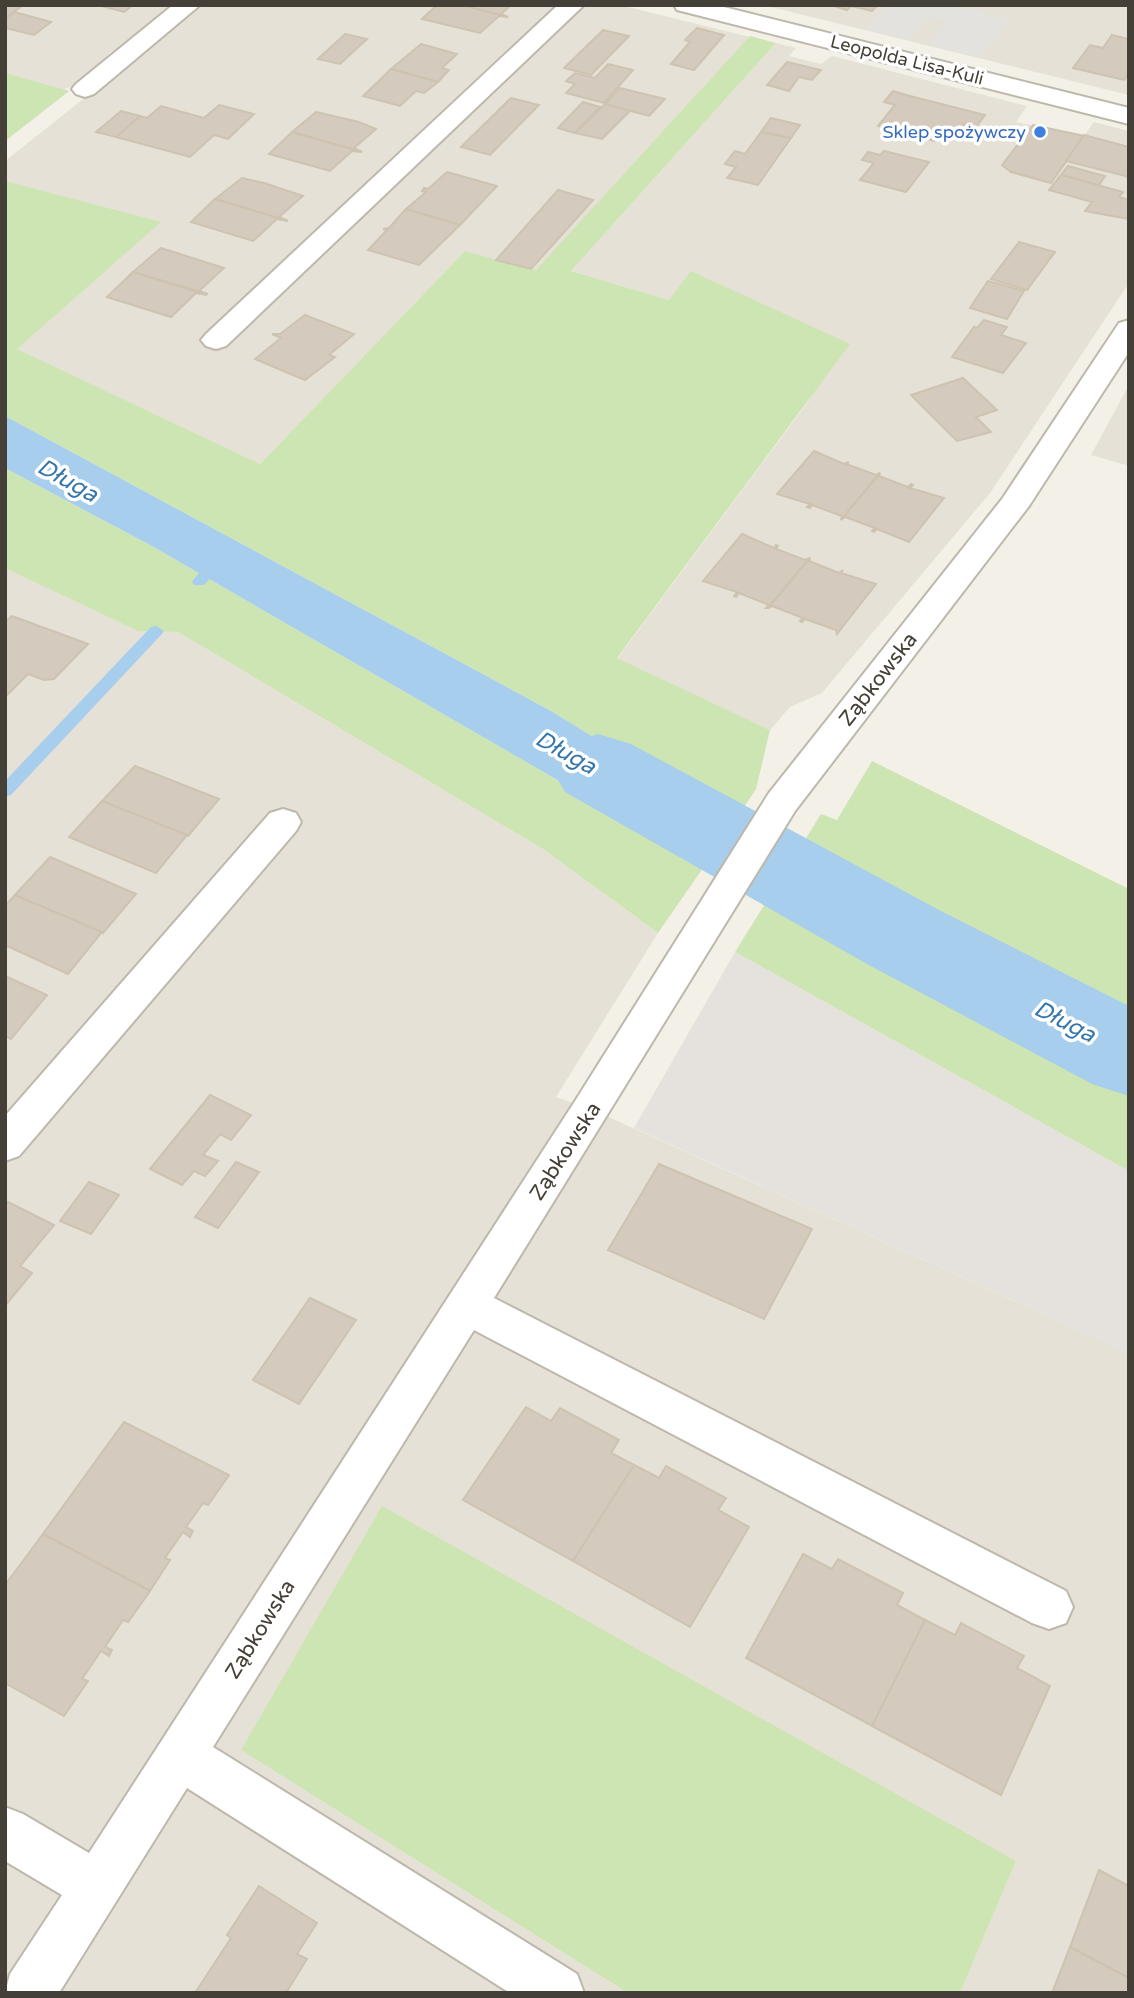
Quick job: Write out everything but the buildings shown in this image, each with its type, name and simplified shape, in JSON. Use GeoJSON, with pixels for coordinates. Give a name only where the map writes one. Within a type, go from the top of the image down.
{"type":"FeatureCollection","features":[{"type":"Feature","properties":{"kind":"street"},"geometry":{"type":"LineString","coordinates":[[85,89],[188,5]]}},
{"type":"Feature","properties":{"kind":"street"},"geometry":{"type":"LineString","coordinates":[[216,340],[572,5]]}},
{"type":"Feature","properties":{"kind":"street","name":"Leopolda Lisa-Kuli"},"geometry":{"type":"LineString","coordinates":[[686,5],[1129,116]]}},
{"type":"Feature","properties":{"kind":"street","name":"Ząbkowska"},"geometry":{"type":"LineString","coordinates":[[29,1993],[782,802],[1013,506],[1129,329]]}},
{"type":"Feature","properties":{"kind":"street"},"geometry":{"type":"LineString","coordinates":[[5,1144],[283,822]]}},
{"type":"Feature","properties":{"kind":"street"},"geometry":{"type":"LineString","coordinates":[[466,1305],[1049,1607]]}},
{"type":"Feature","properties":{"kind":"street"},"geometry":{"type":"LineString","coordinates":[[180,1755],[558,1993]]}},
{"type":"Feature","properties":{"kind":"street"},"geometry":{"type":"LineString","coordinates":[[5,1832],[96,1886]]}},
{"type":"Feature","properties":{"kind":"shaded area"},"geometry":{"type":"Polygon","coordinates":[[[5,5],[179,5],[124,48],[110,52],[105,63],[79,84],[64,89],[69,91],[5,141],[5,5]]]}},
{"type":"Feature","properties":{"kind":"shaded area"},"geometry":{"type":"Polygon","coordinates":[[[202,5],[620,5],[750,37],[536,271],[465,251],[260,464],[16,349],[5,161],[202,5]]]}},
{"type":"Feature","properties":{"kind":"shaded area"},"geometry":{"type":"Polygon","coordinates":[[[763,5],[1129,5],[1129,95],[763,5]]]}},
{"type":"Feature","properties":{"kind":"shaded area"},"geometry":{"type":"Polygon","coordinates":[[[888,5],[952,5],[1011,20],[979,57],[928,44],[947,21],[929,17],[908,40],[866,29],[888,5]]]}},
{"type":"Feature","properties":{"kind":"shaded area"},"geometry":{"type":"Polygon","coordinates":[[[776,43],[796,48],[789,56],[821,64],[832,56],[1027,106],[1016,122],[1084,136],[1094,122],[1129,131],[1129,283],[990,493],[822,693],[790,707],[770,730],[617,659],[810,399],[669,300],[571,271],[776,43]]]}},
{"type":"Feature","properties":{"kind":"shaded area"},"geometry":{"type":"Polygon","coordinates":[[[1129,385],[1129,466],[1091,455],[1129,385]]]}},
{"type":"Feature","properties":{"kind":"shaded area"},"geometry":{"type":"Polygon","coordinates":[[[5,567],[138,631],[178,632],[543,849],[658,933],[556,1097],[591,1109],[1129,1353],[1129,1993],[960,1993],[1016,1861],[241,1750],[628,1993],[5,1993],[5,567]]]}},
{"type":"Feature","properties":{"kind":"shaded area"},"geometry":{"type":"Polygon","coordinates":[[[735,952],[1129,1171],[1129,1353],[634,1128],[735,952]]]}},
{"type":"Feature","properties":{"kind":"green space"},"geometry":{"type":"Polygon","coordinates":[[[750,36],[776,43],[571,271],[669,300],[691,271],[850,344],[617,658],[770,730],[756,789],[736,819],[715,812],[551,711],[5,416],[5,181],[161,222],[17,349],[260,464],[465,251],[536,270],[750,36]]]}},
{"type":"Feature","properties":{"kind":"green space"},"geometry":{"type":"Polygon","coordinates":[[[5,73],[69,91],[5,141],[5,73]]]}},
{"type":"Feature","properties":{"kind":"green space"},"geometry":{"type":"Polygon","coordinates":[[[5,468],[150,545],[705,865],[658,933],[543,849],[178,632],[138,631],[5,568],[5,468]]]}},
{"type":"Feature","properties":{"kind":"green space"},"geometry":{"type":"Polygon","coordinates":[[[872,761],[1129,889],[1129,1171],[735,952],[821,814],[837,820],[872,761]]]}},
{"type":"Feature","properties":{"kind":"green space"},"geometry":{"type":"Polygon","coordinates":[[[382,1506],[1016,1861],[960,1993],[628,1993],[241,1750],[382,1506]]]}},
{"type":"Feature","properties":{"kind":"water"},"geometry":{"type":"Polygon","coordinates":[[[5,416],[551,711],[715,812],[736,819],[705,865],[150,545],[5,468],[5,416]]]}},
{"type":"Feature","properties":{"kind":"water"},"geometry":{"type":"Polygon","coordinates":[[[805,839],[974,935],[1129,1016],[1129,1084],[768,897],[805,839]]]}},
{"type":"Feature","properties":{"kind":"waterway"},"geometry":{"type":"LineString","coordinates":[[199,582],[219,560]]}},
{"type":"Feature","properties":{"kind":"waterway"},"geometry":{"type":"LineString","coordinates":[[5,791],[156,631]]}},
{"type":"Feature","properties":{"kind":"waterway","name":"Długa"},"geometry":{"type":"LineString","coordinates":[[598,768],[903,937],[1129,1054]]}},
{"type":"Feature","properties":{"kind":"place","name":"Sklep spożywczy"},"geometry":{"type":"Point","coordinates":[1040,132]}}]}
